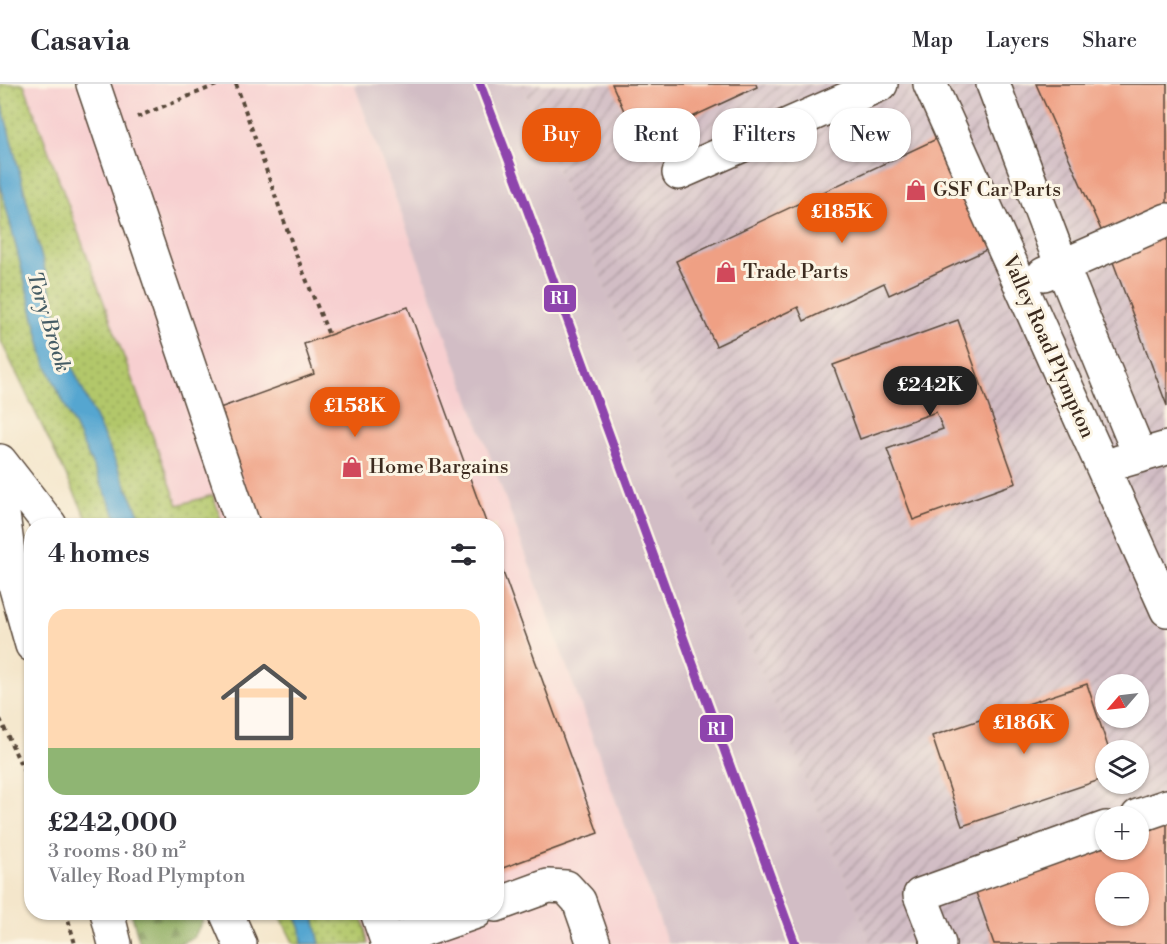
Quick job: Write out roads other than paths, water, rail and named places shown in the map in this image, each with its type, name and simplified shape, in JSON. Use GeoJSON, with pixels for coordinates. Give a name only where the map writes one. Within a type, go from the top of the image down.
{"type":"FeatureCollection","features":[{"type":"Feature","properties":{"kind":"street"},"geometry":{"type":"LineString","coordinates":[[93,84],[241,518]]}},
{"type":"Feature","properties":{"kind":"street"},"geometry":{"type":"LineString","coordinates":[[679,173],[881,84]]}},
{"type":"Feature","properties":{"kind":"street","name":"Valley Road Plympton"},"geometry":{"type":"LineString","coordinates":[[930,84],[1167,610]]}},
{"type":"Feature","properties":{"kind":"street"},"geometry":{"type":"LineString","coordinates":[[993,84],[1062,266],[1154,452],[1102,467]]}},
{"type":"Feature","properties":{"kind":"street"},"geometry":{"type":"LineString","coordinates":[[1020,285],[1167,220]]}},
{"type":"Feature","properties":{"kind":"street"},"geometry":{"type":"LineString","coordinates":[[0,461],[45,518]]}},
{"type":"Feature","properties":{"kind":"street"},"geometry":{"type":"LineString","coordinates":[[0,491],[10,567],[24,617]]}},
{"type":"Feature","properties":{"kind":"street"},"geometry":{"type":"LineString","coordinates":[[1149,812],[1167,806]]}},
{"type":"Feature","properties":{"kind":"street"},"geometry":{"type":"LineString","coordinates":[[939,944],[920,895],[1095,832]]}},
{"type":"Feature","properties":{"kind":"street"},"geometry":{"type":"LineString","coordinates":[[504,902],[548,886],[566,887],[579,901],[594,944]]}},
{"type":"Feature","properties":{"kind":"street"},"geometry":{"type":"LineString","coordinates":[[108,920],[116,944]]}},
{"type":"Feature","properties":{"kind":"street"},"geometry":{"type":"LineString","coordinates":[[230,920],[240,944]]}},
{"type":"Feature","properties":{"kind":"street"},"geometry":{"type":"LineString","coordinates":[[380,920],[388,944],[454,920]]}},
{"type":"Feature","properties":{"kind":"water","name":"Tory Brook"},"geometry":{"type":"Polygon","coordinates":[[[0,97],[67,355],[141,518],[117,518],[45,362],[0,183],[0,97]]]}},
{"type":"Feature","properties":{"kind":"water"},"geometry":{"type":"Polygon","coordinates":[[[297,920],[315,920],[320,944],[302,944],[301,929],[297,920]]]}},
{"type":"Feature","properties":{"kind":"place","name":"GSF Car Parts"},"geometry":{"type":"Point","coordinates":[916,190]}},
{"type":"Feature","properties":{"kind":"place","name":"Trade Parts"},"geometry":{"type":"Point","coordinates":[726,272]}},
{"type":"Feature","properties":{"kind":"place","name":"Home Bargains"},"geometry":{"type":"Point","coordinates":[352,467]}}]}
